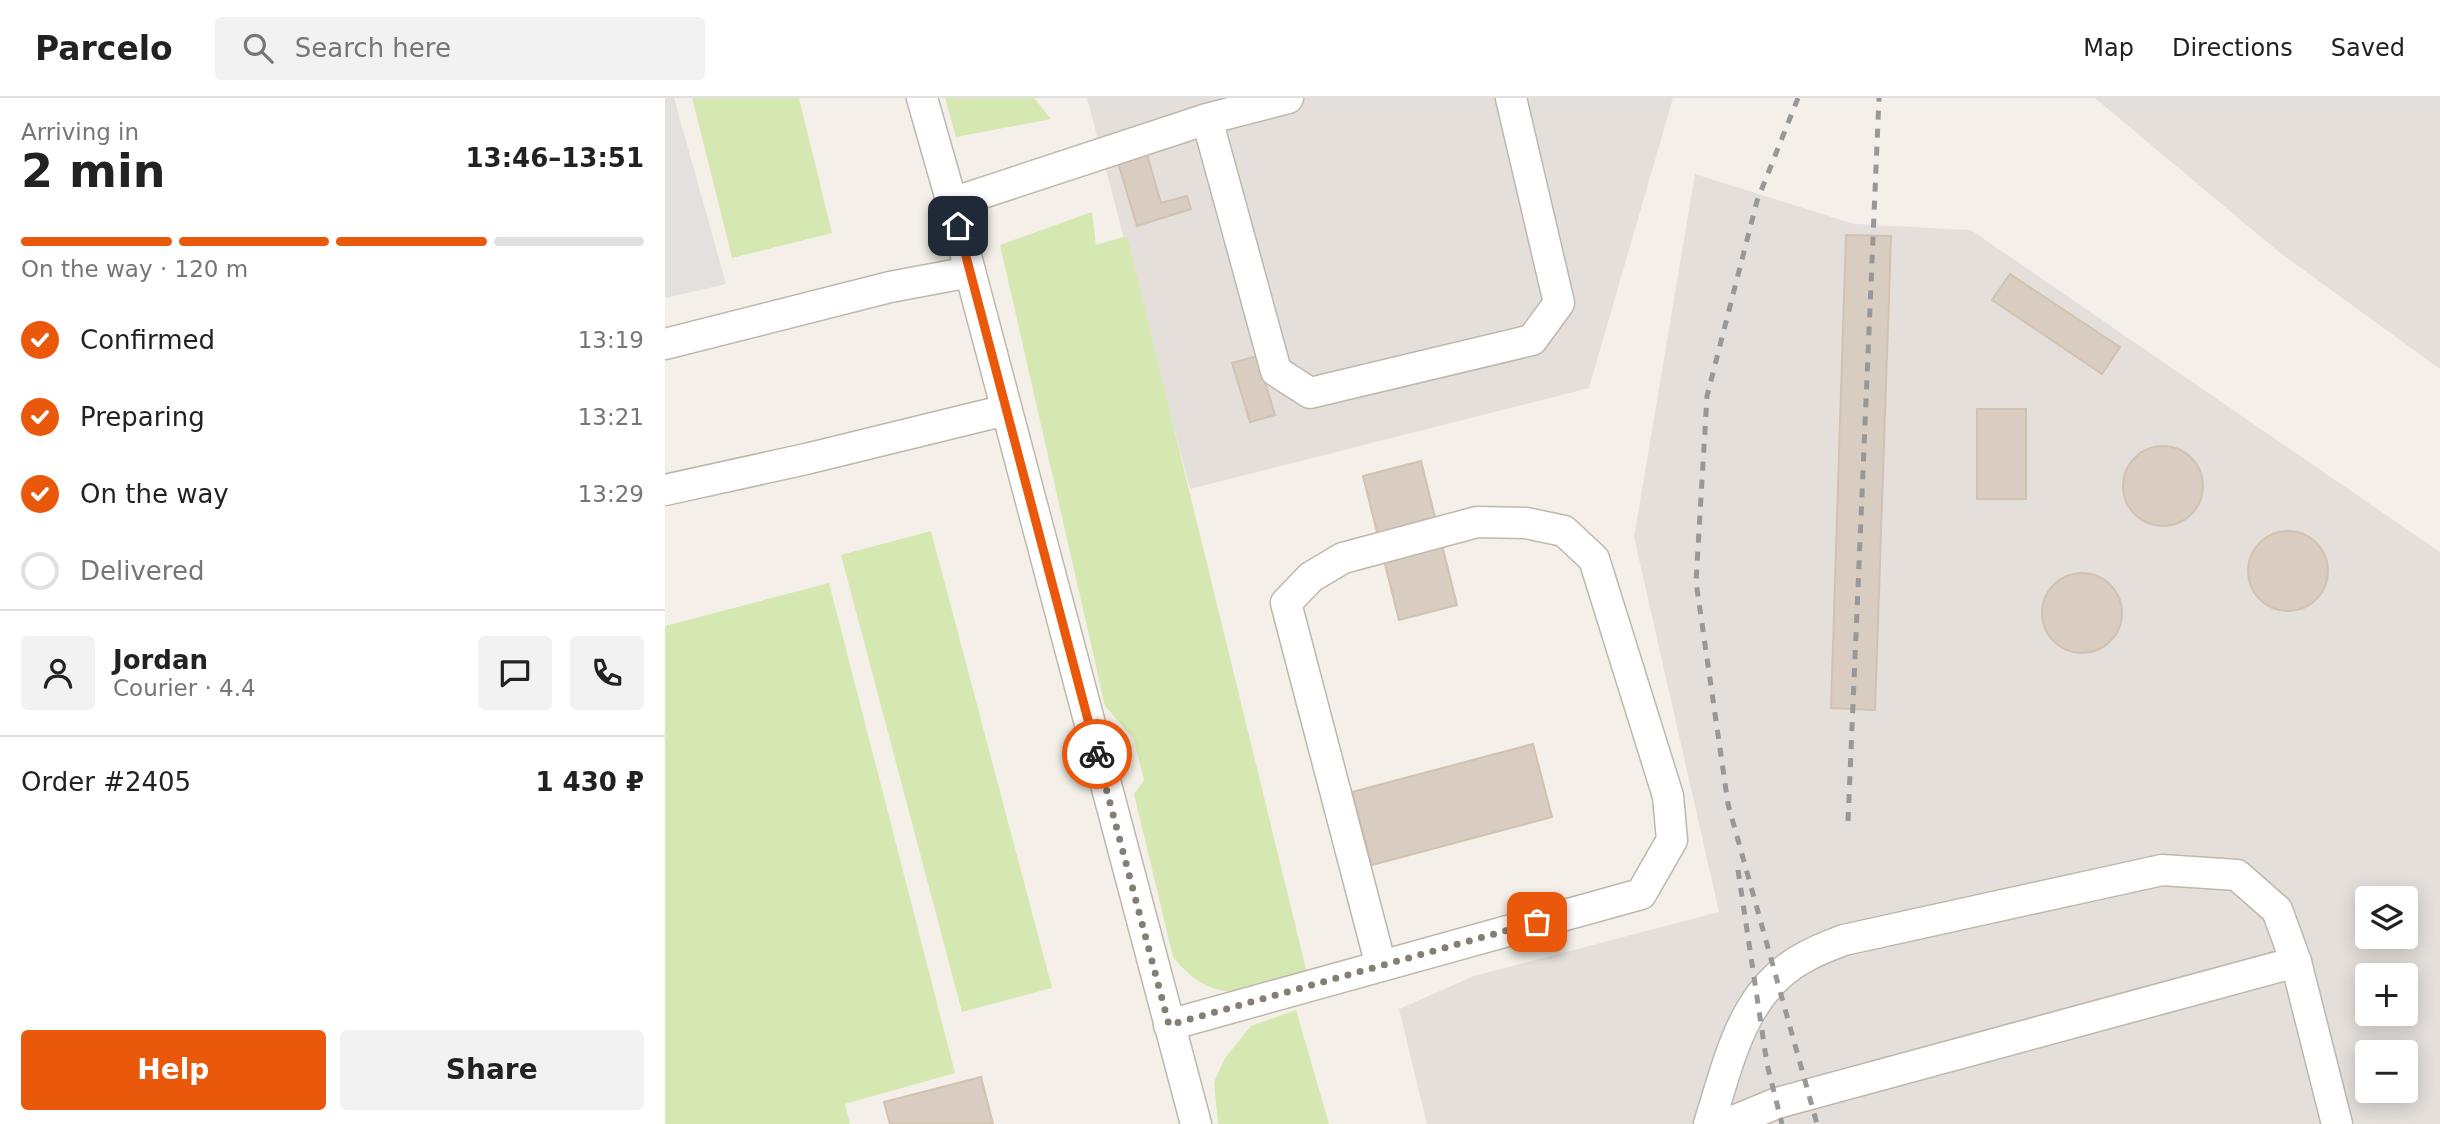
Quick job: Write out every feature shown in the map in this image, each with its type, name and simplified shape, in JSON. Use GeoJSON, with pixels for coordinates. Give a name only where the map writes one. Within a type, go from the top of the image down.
{"type":"FeatureCollection","features":[{"type":"Feature","properties":{"kind":"street"},"geometry":{"type":"LineString","coordinates":[[922,98],[952,202],[1196,1124]]}},
{"type":"Feature","properties":{"kind":"street"},"geometry":{"type":"LineString","coordinates":[[952,202],[1207,119],[1288,98]]}},
{"type":"Feature","properties":{"kind":"street"},"geometry":{"type":"LineString","coordinates":[[1207,119],[1276,371],[1310,393],[1532,340],[1559,303],[1511,98]]}},
{"type":"Feature","properties":{"kind":"street"},"geometry":{"type":"LineString","coordinates":[[665,344],[890,286],[970,272]]}},
{"type":"Feature","properties":{"kind":"street"},"geometry":{"type":"LineString","coordinates":[[665,490],[1006,410]]}},
{"type":"Feature","properties":{"kind":"street"},"geometry":{"type":"LineString","coordinates":[[1169,1025],[1641,894],[1672,840],[1668,796],[1594,559],[1565,531],[1525,523],[1477,522],[1343,558],[1311,577],[1286,603],[1381,966]]}},
{"type":"Feature","properties":{"kind":"street"},"geometry":{"type":"LineString","coordinates":[[1709,1124],[1737,1035],[1757,999],[1776,977],[1804,957],[1845,940],[2162,870],[2237,875],[2277,911],[2296,962],[2337,1124]]}},
{"type":"Feature","properties":{"kind":"street"},"geometry":{"type":"LineString","coordinates":[[1726,1124],[1777,1103],[2296,962]]}},
{"type":"Feature","properties":{"kind":"shaded area"},"geometry":{"type":"Polygon","coordinates":[[[665,98],[674,98],[726,284],[665,298],[665,98]]]}},
{"type":"Feature","properties":{"kind":"shaded area"},"geometry":{"type":"Polygon","coordinates":[[[1087,98],[1673,98],[1589,388],[1190,489],[1087,98]]]}},
{"type":"Feature","properties":{"kind":"shaded area"},"geometry":{"type":"Polygon","coordinates":[[[2095,98],[2440,98],[2440,369],[2280,253],[2095,98]]]}},
{"type":"Feature","properties":{"kind":"shaded area"},"geometry":{"type":"Polygon","coordinates":[[[1695,174],[1854,224],[1971,230],[2440,552],[2440,1124],[1427,1124],[1399,1009],[1474,976],[1719,912],[1634,537],[1695,174]]]}},
{"type":"Feature","properties":{"kind":"green space"},"geometry":{"type":"Polygon","coordinates":[[[692,98],[799,98],[832,233],[732,258],[692,98]]]}},
{"type":"Feature","properties":{"kind":"green space"},"geometry":{"type":"Polygon","coordinates":[[[945,98],[1034,98],[1051,119],[956,137],[945,98]]]}},
{"type":"Feature","properties":{"kind":"green space"},"geometry":{"type":"Polygon","coordinates":[[[1092,212],[1096,245],[1127,236],[1307,973],[1251,989],[1220,990],[1204,985],[1173,957],[1134,794],[1144,780],[1133,738],[1105,706],[1000,245],[1092,212]]]}},
{"type":"Feature","properties":{"kind":"green space"},"geometry":{"type":"Polygon","coordinates":[[[931,531],[1052,988],[962,1012],[841,555],[931,531]]]}},
{"type":"Feature","properties":{"kind":"green space"},"geometry":{"type":"Polygon","coordinates":[[[829,583],[955,1073],[845,1104],[850,1124],[665,1124],[665,626],[829,583]]]}},
{"type":"Feature","properties":{"kind":"green space"},"geometry":{"type":"Polygon","coordinates":[[[1296,1010],[1329,1124],[1218,1124],[1214,1082],[1225,1058],[1251,1026],[1296,1010]]]}},
{"type":"Feature","properties":{"kind":"building"},"geometry":{"type":"Polygon","coordinates":[[[1145,148],[1161,203],[1187,196],[1191,209],[1137,226],[1116,156],[1145,148]]]}},
{"type":"Feature","properties":{"kind":"building"},"geometry":{"type":"Polygon","coordinates":[[[1846,235],[1891,236],[1875,710],[1831,708],[1846,235]]]}},
{"type":"Feature","properties":{"kind":"building"},"geometry":{"type":"Polygon","coordinates":[[[2010,274],[2120,347],[2102,374],[1992,300],[2010,274]]]}},
{"type":"Feature","properties":{"kind":"building"},"geometry":{"type":"Polygon","coordinates":[[[1257,356],[1275,415],[1250,422],[1232,363],[1257,356]]]}},
{"type":"Feature","properties":{"kind":"building"},"geometry":{"type":"Polygon","coordinates":[[[1977,409],[2026,409],[2026,499],[1977,499],[1977,409]]]}},
{"type":"Feature","properties":{"kind":"building"},"geometry":{"type":"Polygon","coordinates":[[[2163,446],[2178,449],[2191,458],[2200,471],[2203,486],[2200,501],[2191,514],[2178,523],[2163,526],[2148,523],[2135,514],[2126,501],[2123,486],[2126,471],[2135,458],[2148,449],[2163,446]]]}},
{"type":"Feature","properties":{"kind":"building"},"geometry":{"type":"Polygon","coordinates":[[[1421,461],[1457,605],[1399,620],[1363,476],[1421,461]]]}},
{"type":"Feature","properties":{"kind":"building"},"geometry":{"type":"Polygon","coordinates":[[[2288,531],[2303,534],[2316,543],[2325,556],[2328,571],[2325,586],[2316,599],[2303,608],[2288,611],[2273,608],[2260,599],[2251,586],[2248,571],[2251,556],[2260,543],[2273,534],[2288,531]]]}},
{"type":"Feature","properties":{"kind":"building"},"geometry":{"type":"Polygon","coordinates":[[[2082,573],[2097,576],[2110,585],[2119,598],[2122,613],[2119,628],[2110,641],[2097,650],[2082,653],[2067,650],[2054,641],[2045,628],[2042,613],[2045,598],[2054,585],[2067,576],[2082,573]]]}},
{"type":"Feature","properties":{"kind":"building"},"geometry":{"type":"Polygon","coordinates":[[[1533,744],[1552,817],[1372,865],[1352,792],[1533,744]]]}},
{"type":"Feature","properties":{"kind":"building"},"geometry":{"type":"Polygon","coordinates":[[[981,1077],[993,1124],[890,1124],[884,1102],[981,1077]]]}},
{"type":"Feature","properties":{"kind":"railway"},"geometry":{"type":"LineString","coordinates":[[1798,98],[1757,201],[1707,396],[1696,582],[1728,804],[1817,1124]]}},
{"type":"Feature","properties":{"kind":"railway"},"geometry":{"type":"LineString","coordinates":[[1848,821],[1879,98]]}},
{"type":"Feature","properties":{"kind":"railway"},"geometry":{"type":"LineString","coordinates":[[1738,870],[1767,1064],[1782,1124]]}},
{"type":"Feature","properties":{"kind":"way so far"},"geometry":{"type":"LineString","coordinates":[[1097,754],[1169,1025],[1537,922]]}},
{"type":"Feature","properties":{"kind":"route"},"geometry":{"type":"LineString","coordinates":[[958,226],[1097,754]]}}]}
